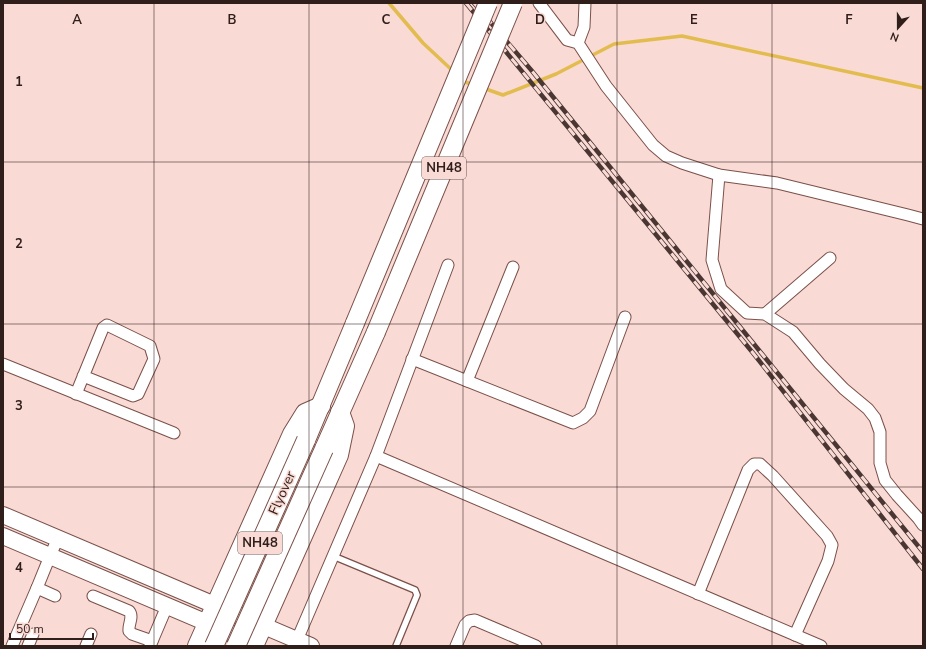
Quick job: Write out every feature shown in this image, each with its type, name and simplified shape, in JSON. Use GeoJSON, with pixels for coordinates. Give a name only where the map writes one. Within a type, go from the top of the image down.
{"type":"FeatureCollection","features":[{"type":"Feature","properties":{"kind":"highway","name":"NH48"},"geometry":{"type":"LineString","coordinates":[[321,406],[488,3]]}},
{"type":"Feature","properties":{"kind":"highway","name":"NH48"},"geometry":{"type":"LineString","coordinates":[[340,412],[376,332],[513,3]]}},
{"type":"Feature","properties":{"kind":"highway","name":"Flyover"},"geometry":{"type":"LineString","coordinates":[[214,646],[321,406]]}},
{"type":"Feature","properties":{"kind":"highway"},"geometry":{"type":"LineString","coordinates":[[197,646],[292,434],[305,413],[321,406]]}},
{"type":"Feature","properties":{"kind":"highway","name":"Flyover"},"geometry":{"type":"LineString","coordinates":[[236,646],[340,412]]}},
{"type":"Feature","properties":{"kind":"highway"},"geometry":{"type":"LineString","coordinates":[[257,645],[263,625],[339,455],[345,426],[340,412]]}},
{"type":"Feature","properties":{"kind":"main road"},"geometry":{"type":"LineString","coordinates":[[3,515],[304,643]]}},
{"type":"Feature","properties":{"kind":"main road"},"geometry":{"type":"LineString","coordinates":[[3,536],[257,645]]}},
{"type":"Feature","properties":{"kind":"street"},"geometry":{"type":"LineString","coordinates":[[539,3],[567,40],[579,45],[606,86],[653,145],[666,156],[719,175],[777,183],[923,220]]}},
{"type":"Feature","properties":{"kind":"street"},"geometry":{"type":"LineString","coordinates":[[579,45],[584,27],[585,3]]}},
{"type":"Feature","properties":{"kind":"street"},"geometry":{"type":"LineString","coordinates":[[719,175],[712,260],[721,289],[747,313],[766,314],[793,332],[820,364],[844,389],[868,409],[875,418],[880,432],[880,463],[885,480],[918,518],[923,526]]}},
{"type":"Feature","properties":{"kind":"street"},"geometry":{"type":"LineString","coordinates":[[766,314],[830,258]]}},
{"type":"Feature","properties":{"kind":"street"},"geometry":{"type":"LineString","coordinates":[[304,643],[333,556],[376,456],[448,265]]}},
{"type":"Feature","properties":{"kind":"street"},"geometry":{"type":"LineString","coordinates":[[467,381],[513,267]]}},
{"type":"Feature","properties":{"kind":"street"},"geometry":{"type":"LineString","coordinates":[[412,359],[573,423],[583,418],[590,411],[625,318]]}},
{"type":"Feature","properties":{"kind":"street"},"geometry":{"type":"LineString","coordinates":[[76,394],[83,376],[102,328],[107,325],[150,346],[154,359],[138,394],[133,396],[83,376]]}},
{"type":"Feature","properties":{"kind":"street"},"geometry":{"type":"LineString","coordinates":[[3,364],[174,433]]}},
{"type":"Feature","properties":{"kind":"street"},"geometry":{"type":"LineString","coordinates":[[376,456],[821,646]]}},
{"type":"Feature","properties":{"kind":"street"},"geometry":{"type":"LineString","coordinates":[[698,594],[748,470],[754,464],[760,464],[773,476],[827,536],[832,545],[828,561],[795,635]]}},
{"type":"Feature","properties":{"kind":"street"},"geometry":{"type":"LineString","coordinates":[[12,646],[58,538]]}},
{"type":"Feature","properties":{"kind":"street"},"geometry":{"type":"LineString","coordinates":[[37,588],[55,596]]}},
{"type":"Feature","properties":{"kind":"street"},"geometry":{"type":"LineString","coordinates":[[93,596],[129,611],[132,616],[128,627],[129,631],[151,644],[167,606]]}},
{"type":"Feature","properties":{"kind":"street"},"geometry":{"type":"LineString","coordinates":[[456,646],[465,625],[469,621],[476,620],[536,646]]}},
{"type":"Feature","properties":{"kind":"street"},"geometry":{"type":"LineString","coordinates":[[28,646],[33,634]]}},
{"type":"Feature","properties":{"kind":"street"},"geometry":{"type":"LineString","coordinates":[[86,646],[91,634]]}},
{"type":"Feature","properties":{"kind":"street"},"geometry":{"type":"LineString","coordinates":[[136,635],[141,646]]}},
{"type":"Feature","properties":{"kind":"lane"},"geometry":{"type":"LineString","coordinates":[[333,556],[416,590],[417,596],[396,646]]}},
{"type":"Feature","properties":{"kind":"waterway"},"geometry":{"type":"LineString","coordinates":[[389,3],[423,43],[454,72]]}},
{"type":"Feature","properties":{"kind":"waterway"},"geometry":{"type":"LineString","coordinates":[[483,88],[503,95],[556,74],[614,44],[682,36],[923,88]]}},
{"type":"Feature","properties":{"kind":"waterway"},"geometry":{"type":"LineString","coordinates":[[462,79],[465,82],[474,85]]}},
{"type":"Feature","properties":{"kind":"railway"},"geometry":{"type":"LineString","coordinates":[[466,3],[753,353],[923,569]]}},
{"type":"Feature","properties":{"kind":"railway"},"geometry":{"type":"LineString","coordinates":[[474,3],[532,71],[923,552]]}}]}
